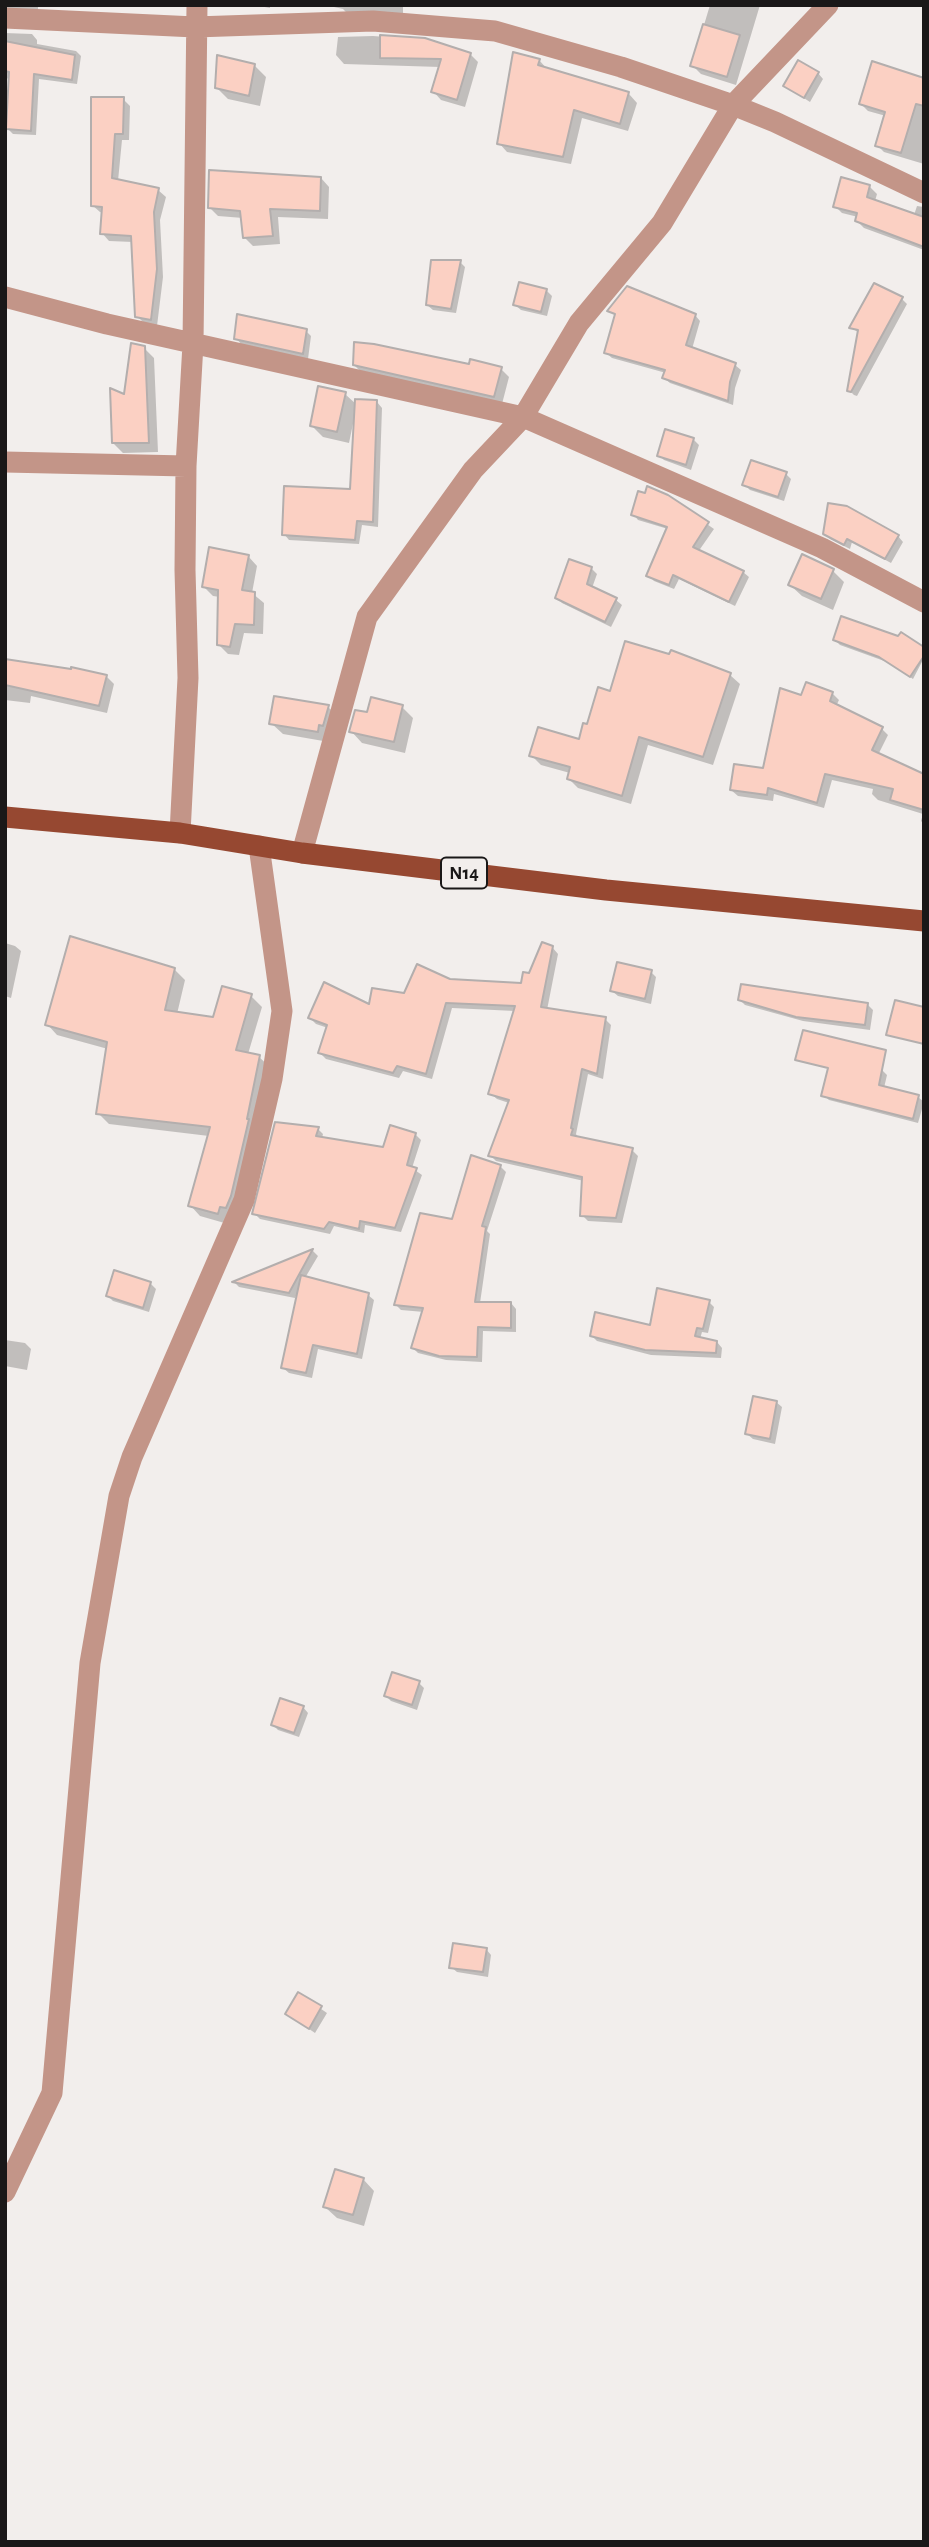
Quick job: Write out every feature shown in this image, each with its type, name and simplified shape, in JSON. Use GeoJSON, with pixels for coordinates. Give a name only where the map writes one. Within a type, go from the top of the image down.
{"type":"FeatureCollection","features":[{"type":"Feature","properties":{"kind":"main road","name":"N14"},"geometry":{"type":"LineString","coordinates":[[5,817],[180,833],[302,853],[606,890],[924,921]]}},
{"type":"Feature","properties":{"kind":"street"},"geometry":{"type":"LineString","coordinates":[[180,833],[188,678],[186,466],[193,344],[197,5]]}},
{"type":"Feature","properties":{"kind":"street"},"geometry":{"type":"LineString","coordinates":[[302,853],[367,617],[473,470],[523,417],[579,323],[662,223],[733,105],[828,5]]}},
{"type":"Feature","properties":{"kind":"street"},"geometry":{"type":"LineString","coordinates":[[5,18],[195,27],[373,20],[495,31],[621,67],[733,105],[775,122],[924,193]]}},
{"type":"Feature","properties":{"kind":"street"},"geometry":{"type":"LineString","coordinates":[[5,297],[193,344],[523,417],[822,548],[924,602]]}},
{"type":"Feature","properties":{"kind":"street"},"geometry":{"type":"LineString","coordinates":[[5,461],[186,466]]}},
{"type":"Feature","properties":{"kind":"street"},"geometry":{"type":"LineString","coordinates":[[5,2192],[52,2094],[90,1663],[119,1496],[132,1457],[244,1200],[272,1079],[282,1012],[259,846]]}},
{"type":"Feature","properties":{"kind":"building"},"geometry":{"type":"Polygon","coordinates":[[[703,24],[740,35],[727,77],[690,66],[703,24]]]}},
{"type":"Feature","properties":{"kind":"building"},"geometry":{"type":"Polygon","coordinates":[[[380,35],[425,38],[471,53],[457,100],[431,92],[441,59],[380,58],[380,35]]]}},
{"type":"Feature","properties":{"kind":"building"},"geometry":{"type":"Polygon","coordinates":[[[5,41],[75,55],[72,80],[34,74],[31,131],[6,129],[9,72],[5,71],[5,41]]]}},
{"type":"Feature","properties":{"kind":"building"},"geometry":{"type":"Polygon","coordinates":[[[513,52],[540,59],[538,65],[629,92],[620,124],[574,110],[563,157],[497,144],[513,52]]]}},
{"type":"Feature","properties":{"kind":"building"},"geometry":{"type":"Polygon","coordinates":[[[217,55],[255,64],[249,96],[215,88],[217,55]]]}},
{"type":"Feature","properties":{"kind":"building"},"geometry":{"type":"Polygon","coordinates":[[[798,60],[819,72],[804,98],[783,86],[798,60]]]}},
{"type":"Feature","properties":{"kind":"building"},"geometry":{"type":"Polygon","coordinates":[[[872,61],[924,78],[924,106],[916,104],[901,153],[875,146],[885,112],[859,104],[872,61]]]}},
{"type":"Feature","properties":{"kind":"building"},"geometry":{"type":"Polygon","coordinates":[[[91,97],[124,97],[123,134],[115,134],[112,178],[159,188],[154,212],[157,269],[151,320],[135,317],[131,236],[100,234],[102,207],[91,206],[91,97]]]}},
{"type":"Feature","properties":{"kind":"building"},"geometry":{"type":"Polygon","coordinates":[[[209,170],[321,177],[320,211],[270,209],[273,236],[243,238],[240,211],[208,208],[209,170]]]}},
{"type":"Feature","properties":{"kind":"building"},"geometry":{"type":"Polygon","coordinates":[[[841,177],[870,185],[867,197],[924,217],[924,247],[855,221],[857,213],[833,207],[841,177]]]}},
{"type":"Feature","properties":{"kind":"building"},"geometry":{"type":"Polygon","coordinates":[[[431,260],[461,260],[451,309],[426,305],[431,260]]]}},
{"type":"Feature","properties":{"kind":"building"},"geometry":{"type":"Polygon","coordinates":[[[519,282],[547,289],[541,312],[513,305],[519,282]]]}},
{"type":"Feature","properties":{"kind":"building"},"geometry":{"type":"Polygon","coordinates":[[[874,283],[903,297],[851,392],[847,391],[858,330],[849,328],[874,283]]]}},
{"type":"Feature","properties":{"kind":"building"},"geometry":{"type":"Polygon","coordinates":[[[627,286],[696,314],[686,345],[736,363],[728,401],[662,378],[665,370],[604,353],[615,314],[607,311],[627,286]]]}},
{"type":"Feature","properties":{"kind":"building"},"geometry":{"type":"Polygon","coordinates":[[[237,314],[307,329],[303,354],[234,339],[237,314]]]}},
{"type":"Feature","properties":{"kind":"building"},"geometry":{"type":"Polygon","coordinates":[[[354,342],[469,364],[470,359],[502,367],[494,397],[353,365],[354,342]]]}},
{"type":"Feature","properties":{"kind":"building"},"geometry":{"type":"Polygon","coordinates":[[[131,343],[145,346],[149,443],[112,443],[110,388],[124,394],[131,343]]]}},
{"type":"Feature","properties":{"kind":"building"},"geometry":{"type":"Polygon","coordinates":[[[318,386],[346,392],[337,432],[310,426],[318,386]]]}},
{"type":"Feature","properties":{"kind":"building"},"geometry":{"type":"Polygon","coordinates":[[[355,399],[377,400],[373,522],[357,521],[355,540],[282,535],[284,486],[350,489],[355,399]]]}},
{"type":"Feature","properties":{"kind":"building"},"geometry":{"type":"Polygon","coordinates":[[[665,429],[694,438],[686,465],[657,456],[665,429]]]}},
{"type":"Feature","properties":{"kind":"building"},"geometry":{"type":"Polygon","coordinates":[[[751,460],[787,472],[778,497],[742,485],[751,460]]]}},
{"type":"Feature","properties":{"kind":"building"},"geometry":{"type":"Polygon","coordinates":[[[647,486],[668,495],[709,522],[693,547],[744,571],[729,602],[673,575],[669,585],[646,576],[667,527],[631,515],[638,491],[645,493],[647,486]]]}},
{"type":"Feature","properties":{"kind":"building"},"geometry":{"type":"Polygon","coordinates":[[[828,503],[847,506],[899,535],[885,559],[847,539],[844,545],[823,534],[828,503]]]}},
{"type":"Feature","properties":{"kind":"building"},"geometry":{"type":"Polygon","coordinates":[[[209,547],[249,555],[242,590],[255,592],[254,625],[235,624],[230,647],[217,645],[218,590],[202,587],[209,547]]]}},
{"type":"Feature","properties":{"kind":"building"},"geometry":{"type":"Polygon","coordinates":[[[802,554],[834,569],[821,599],[788,585],[802,554]]]}},
{"type":"Feature","properties":{"kind":"building"},"geometry":{"type":"Polygon","coordinates":[[[569,559],[592,567],[587,584],[617,598],[605,622],[555,598],[569,559]]]}},
{"type":"Feature","properties":{"kind":"building"},"geometry":{"type":"Polygon","coordinates":[[[841,616],[898,636],[901,632],[924,647],[924,656],[910,677],[879,657],[833,640],[841,616]]]}},
{"type":"Feature","properties":{"kind":"building"},"geometry":{"type":"Polygon","coordinates":[[[625,641],[669,654],[671,650],[731,673],[703,757],[639,737],[622,796],[567,779],[570,767],[529,756],[538,727],[579,739],[583,723],[587,724],[598,687],[610,691],[625,641]]]}},
{"type":"Feature","properties":{"kind":"building"},"geometry":{"type":"Polygon","coordinates":[[[5,659],[71,667],[107,675],[99,706],[5,685],[5,659]]]}},
{"type":"Feature","properties":{"kind":"building"},"geometry":{"type":"Polygon","coordinates":[[[806,682],[833,692],[830,701],[883,727],[872,750],[924,774],[924,810],[890,800],[893,789],[825,774],[817,803],[768,788],[767,795],[730,790],[734,764],[763,768],[780,688],[801,695],[806,682]]]}},
{"type":"Feature","properties":{"kind":"building"},"geometry":{"type":"Polygon","coordinates":[[[274,696],[329,705],[323,726],[319,725],[318,732],[269,724],[274,696]]]}},
{"type":"Feature","properties":{"kind":"building"},"geometry":{"type":"Polygon","coordinates":[[[371,697],[403,705],[394,742],[349,732],[355,710],[367,712],[371,697]]]}},
{"type":"Feature","properties":{"kind":"building"},"geometry":{"type":"Polygon","coordinates":[[[70,936],[175,968],[165,1010],[213,1017],[222,986],[252,994],[236,1050],[260,1055],[249,1119],[231,1196],[226,1208],[220,1207],[218,1214],[188,1206],[210,1127],[96,1114],[107,1042],[45,1025],[70,936]]]}},
{"type":"Feature","properties":{"kind":"building"},"geometry":{"type":"Polygon","coordinates":[[[542,942],[553,946],[541,1007],[606,1017],[597,1074],[582,1069],[571,1135],[633,1148],[616,1218],[580,1216],[582,1177],[488,1156],[509,1100],[488,1094],[515,1006],[446,1003],[426,1074],[397,1066],[393,1073],[318,1053],[327,1025],[308,1018],[324,982],[369,1004],[372,988],[404,993],[417,964],[450,979],[521,983],[523,972],[529,973],[542,942]]]}},
{"type":"Feature","properties":{"kind":"building"},"geometry":{"type":"Polygon","coordinates":[[[617,962],[652,970],[645,999],[610,991],[617,962]]]}},
{"type":"Feature","properties":{"kind":"building"},"geometry":{"type":"Polygon","coordinates":[[[741,984],[868,1003],[865,1025],[796,1017],[738,1000],[741,984]]]}},
{"type":"Feature","properties":{"kind":"building"},"geometry":{"type":"Polygon","coordinates":[[[895,1000],[924,1007],[924,1044],[886,1035],[895,1000]]]}},
{"type":"Feature","properties":{"kind":"building"},"geometry":{"type":"Polygon","coordinates":[[[803,1030],[886,1050],[879,1085],[919,1095],[913,1119],[821,1096],[828,1068],[795,1060],[803,1030]]]}},
{"type":"Feature","properties":{"kind":"building"},"geometry":{"type":"Polygon","coordinates":[[[275,1122],[319,1127],[316,1136],[383,1147],[390,1125],[416,1133],[407,1165],[417,1168],[395,1228],[360,1221],[359,1229],[329,1222],[324,1229],[252,1214],[275,1122]]]}},
{"type":"Feature","properties":{"kind":"building"},"geometry":{"type":"Polygon","coordinates":[[[471,1155],[501,1165],[482,1226],[486,1227],[475,1302],[511,1302],[511,1328],[478,1327],[477,1357],[439,1356],[411,1348],[423,1308],[394,1305],[420,1213],[452,1219],[471,1155]]]}},
{"type":"Feature","properties":{"kind":"building"},"geometry":{"type":"Polygon","coordinates":[[[313,1249],[289,1293],[232,1282],[313,1249]]]}},
{"type":"Feature","properties":{"kind":"building"},"geometry":{"type":"Polygon","coordinates":[[[114,1270],[151,1282],[143,1308],[106,1296],[114,1270]]]}},
{"type":"Feature","properties":{"kind":"building"},"geometry":{"type":"Polygon","coordinates":[[[301,1275],[369,1293],[357,1354],[313,1345],[306,1373],[281,1368],[301,1275]]]}},
{"type":"Feature","properties":{"kind":"building"},"geometry":{"type":"Polygon","coordinates":[[[657,1288],[710,1300],[703,1329],[697,1328],[695,1336],[717,1341],[716,1353],[645,1350],[590,1336],[595,1312],[650,1325],[657,1288]]]}},
{"type":"Feature","properties":{"kind":"building"},"geometry":{"type":"Polygon","coordinates":[[[753,1396],[777,1401],[770,1439],[745,1434],[753,1396]]]}},
{"type":"Feature","properties":{"kind":"building"},"geometry":{"type":"Polygon","coordinates":[[[392,1672],[420,1681],[412,1705],[384,1696],[392,1672]]]}},
{"type":"Feature","properties":{"kind":"building"},"geometry":{"type":"Polygon","coordinates":[[[280,1698],[304,1706],[294,1733],[271,1725],[280,1698]]]}},
{"type":"Feature","properties":{"kind":"building"},"geometry":{"type":"Polygon","coordinates":[[[453,1943],[487,1948],[483,1972],[449,1968],[453,1943]]]}},
{"type":"Feature","properties":{"kind":"building"},"geometry":{"type":"Polygon","coordinates":[[[298,1992],[322,2006],[309,2029],[285,2014],[298,1992]]]}},
{"type":"Feature","properties":{"kind":"building"},"geometry":{"type":"Polygon","coordinates":[[[335,2169],[364,2178],[353,2215],[323,2207],[335,2169]]]}}]}
